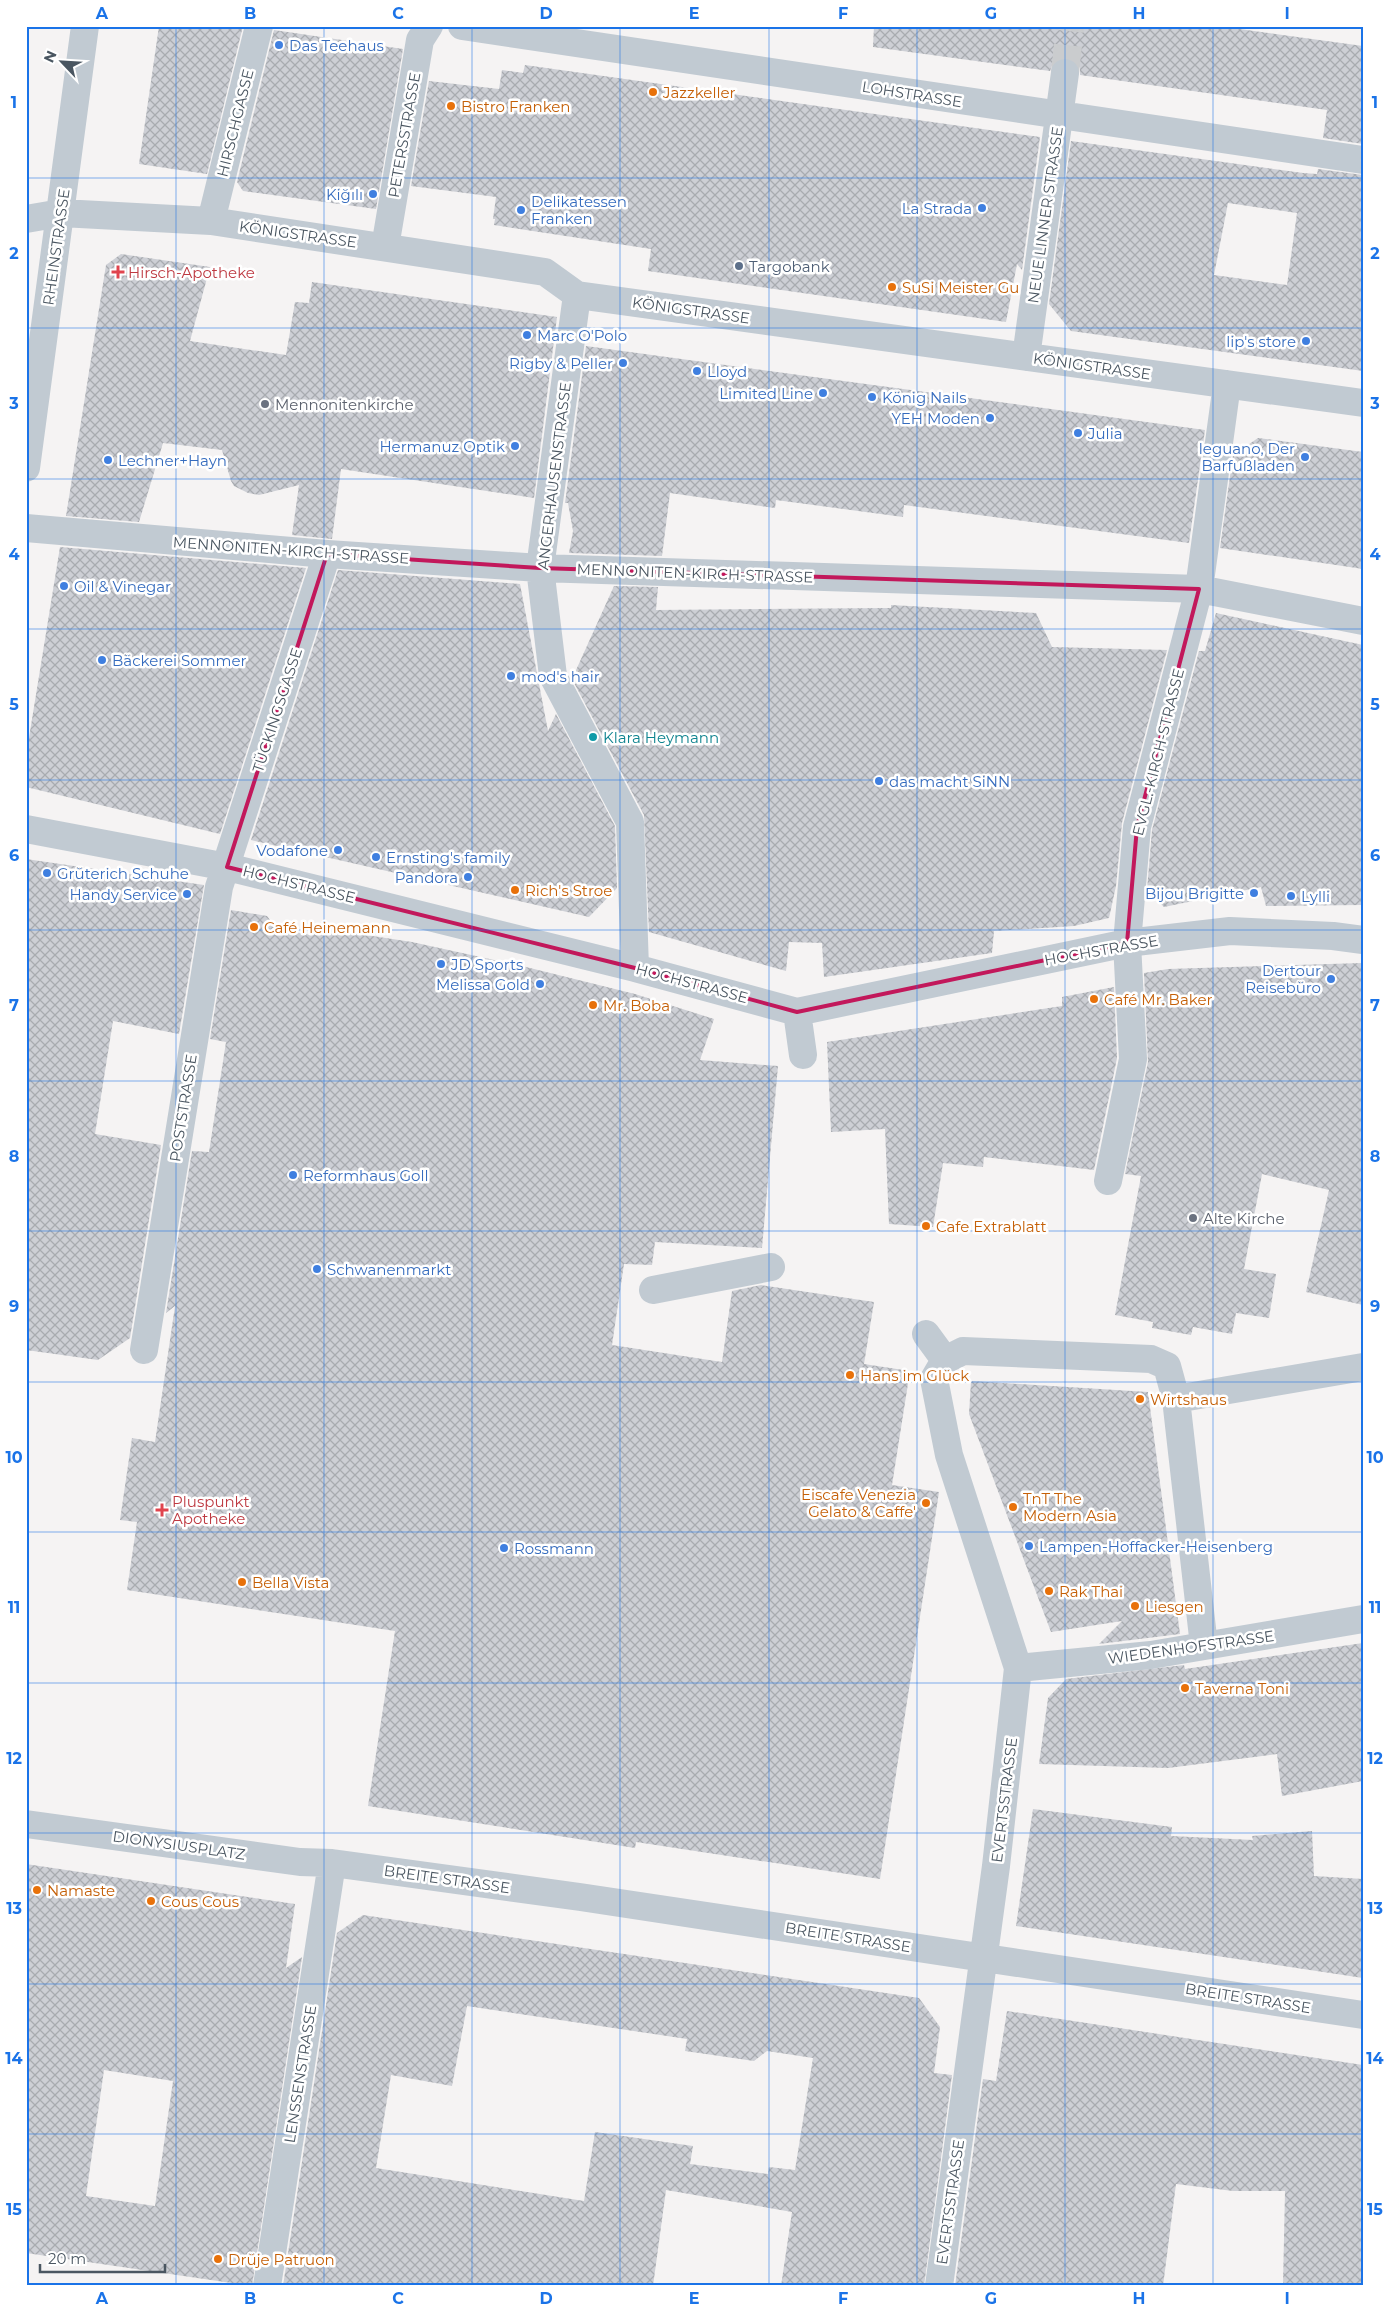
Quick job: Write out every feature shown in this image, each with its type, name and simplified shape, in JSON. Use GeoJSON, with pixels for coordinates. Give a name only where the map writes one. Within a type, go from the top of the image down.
{"type":"FeatureCollection","features":[{"type":"Feature","properties":{"kind":"street","name":"RHEINSTRASSE"},"geometry":{"type":"LineString","coordinates":[[26,468],[85,26]]}},
{"type":"Feature","properties":{"kind":"street","name":"HIRSCHGASSE"},"geometry":{"type":"LineString","coordinates":[[211,221],[259,26]]}},
{"type":"Feature","properties":{"kind":"street","name":"PETERSSTRASSE"},"geometry":{"type":"LineString","coordinates":[[385,247],[420,40],[429,26]]}},
{"type":"Feature","properties":{"kind":"street","name":"LOHSTRASSE"},"geometry":{"type":"LineString","coordinates":[[462,26],[1363,160]]}},
{"type":"Feature","properties":{"kind":"street","name":"NEUE LINNER STRASSE"},"geometry":{"type":"LineString","coordinates":[[1026,357],[1065,73]]}},
{"type":"Feature","properties":{"kind":"street","name":"KÖNIGSTRASSE"},"geometry":{"type":"LineString","coordinates":[[26,218],[61,213],[211,221],[545,272],[578,295],[1363,403]]}},
{"type":"Feature","properties":{"kind":"street","name":"ANGERHAUSENSTRASSE"},"geometry":{"type":"LineString","coordinates":[[578,295],[540,568],[554,676],[630,822],[635,968]]}},
{"type":"Feature","properties":{"kind":"street","name":"EVGL.-KIRCH-STRASSE"},"geometry":{"type":"LineString","coordinates":[[1108,1181],[1133,1059],[1128,943],[1137,827],[1199,589],[1227,384]]}},
{"type":"Feature","properties":{"kind":"street","name":"MENNONITEN-KIRCH-STRASSE"},"geometry":{"type":"LineString","coordinates":[[26,528],[327,554],[540,568],[1199,589],[1363,621]]}},
{"type":"Feature","properties":{"kind":"street","name":"TÜCKINGSGASSE"},"geometry":{"type":"LineString","coordinates":[[227,867],[327,554]]}},
{"type":"Feature","properties":{"kind":"street","name":"HOCHSTRASSE"},"geometry":{"type":"LineString","coordinates":[[26,829],[227,867],[635,968],[797,1012],[1128,943],[1230,931],[1334,936],[1363,940]]}},
{"type":"Feature","properties":{"kind":"street","name":"POSTSTRASSE"},"geometry":{"type":"LineString","coordinates":[[144,1350],[219,887],[227,867]]}},
{"type":"Feature","properties":{"kind":"street"},"geometry":{"type":"LineString","coordinates":[[797,1012],[803,1055]]}},
{"type":"Feature","properties":{"kind":"street"},"geometry":{"type":"LineString","coordinates":[[654,1290],[770,1267]]}},
{"type":"Feature","properties":{"kind":"street"},"geometry":{"type":"LineString","coordinates":[[926,1334],[946,1360],[963,1351],[1151,1359],[1167,1366],[1176,1399],[1204,1646]]}},
{"type":"Feature","properties":{"kind":"street","name":"EVERTSSTRASSE"},"geometry":{"type":"LineString","coordinates":[[939,2286],[1012,1735],[1018,1668],[949,1455],[934,1379],[946,1360]]}},
{"type":"Feature","properties":{"kind":"street"},"geometry":{"type":"LineString","coordinates":[[1176,1399],[1363,1367]]}},
{"type":"Feature","properties":{"kind":"street","name":"WIEDENHOFSTRASSE"},"geometry":{"type":"LineString","coordinates":[[1018,1668],[1151,1655],[1363,1619]]}},
{"type":"Feature","properties":{"kind":"street","name":"DIONYSIUSPLATZ"},"geometry":{"type":"LineString","coordinates":[[26,1824],[300,1862],[332,1863]]}},
{"type":"Feature","properties":{"kind":"street","name":"BREITE STRASSE"},"geometry":{"type":"LineString","coordinates":[[332,1863],[580,1897],[1363,2015]]}},
{"type":"Feature","properties":{"kind":"street","name":"LENSSENSTRASSE"},"geometry":{"type":"LineString","coordinates":[[267,2286],[332,1863]]}},
{"type":"Feature","properties":{"kind":"highlighted area"},"geometry":{"type":"Polygon","coordinates":[[[327,554],[540,568],[1199,589],[1137,827],[1127,943],[797,1012],[635,968],[227,867],[327,554]]]}},
{"type":"Feature","properties":{"kind":"building"},"geometry":{"type":"Polygon","coordinates":[[[159,26],[243,26],[207,174],[139,164],[159,26]]]}},
{"type":"Feature","properties":{"kind":"building"},"geometry":{"type":"Polygon","coordinates":[[[874,26],[1218,26],[1363,46],[1363,144],[1323,138],[1327,110],[1080,75],[1080,68],[1075,61],[1067,58],[1059,59],[1053,63],[1050,71],[873,47],[874,26]]]}},
{"type":"Feature","properties":{"kind":"building"},"geometry":{"type":"Polygon","coordinates":[[[274,30],[403,49],[376,209],[243,191],[237,182],[274,30]]]}},
{"type":"Feature","properties":{"kind":"building"},"geometry":{"type":"Polygon","coordinates":[[[525,65],[1040,137],[1022,270],[1017,264],[1006,322],[648,271],[651,249],[494,225],[496,197],[411,186],[429,81],[499,89],[502,70],[523,73],[525,65]]]}},
{"type":"Feature","properties":{"kind":"building"},"geometry":{"type":"Polygon","coordinates":[[[1071,141],[1303,173],[1317,174],[1318,169],[1363,175],[1363,371],[1071,331],[1049,304],[1071,141]],[[1228,203],[1214,275],[1287,285],[1297,213],[1228,203]]]}},
{"type":"Feature","properties":{"kind":"building"},"geometry":{"type":"Polygon","coordinates":[[[121,254],[210,267],[190,341],[286,355],[295,302],[309,303],[312,282],[557,317],[534,498],[341,469],[332,539],[292,535],[299,485],[259,495],[248,493],[234,486],[222,450],[163,443],[139,522],[66,516],[106,265],[121,254]]]}},
{"type":"Feature","properties":{"kind":"building"},"geometry":{"type":"Polygon","coordinates":[[[586,346],[1205,430],[1189,543],[904,505],[903,517],[776,500],[775,508],[670,493],[662,556],[569,553],[573,531],[568,503],[565,503],[586,346]]]}},
{"type":"Feature","properties":{"kind":"building"},"geometry":{"type":"Polygon","coordinates":[[[1258,438],[1363,452],[1363,569],[1220,548],[1233,455],[1258,438]]]}},
{"type":"Feature","properties":{"kind":"building"},"geometry":{"type":"Polygon","coordinates":[[[60,547],[306,568],[220,834],[26,787],[26,756],[60,547]]]}},
{"type":"Feature","properties":{"kind":"building"},"geometry":{"type":"Polygon","coordinates":[[[338,570],[520,584],[548,731],[556,714],[615,826],[617,888],[589,917],[251,840],[338,570]]]}},
{"type":"Feature","properties":{"kind":"building"},"geometry":{"type":"Polygon","coordinates":[[[614,586],[658,587],[656,610],[891,608],[891,605],[1036,613],[1052,647],[1167,650],[1122,823],[1116,886],[1109,918],[1074,926],[994,931],[992,953],[824,977],[822,943],[789,942],[786,971],[649,932],[644,815],[572,679],[614,586]]]}},
{"type":"Feature","properties":{"kind":"building"},"geometry":{"type":"Polygon","coordinates":[[[1216,613],[1363,645],[1363,905],[1266,906],[1261,887],[1164,907],[1147,890],[1152,830],[1199,651],[1205,651],[1216,613]]]}},
{"type":"Feature","properties":{"kind":"building"},"geometry":{"type":"Polygon","coordinates":[[[26,859],[204,885],[179,1034],[113,1021],[95,1134],[161,1145],[130,1338],[98,1360],[26,1350],[26,859]]]}},
{"type":"Feature","properties":{"kind":"building"},"geometry":{"type":"Polygon","coordinates":[[[231,910],[267,916],[277,929],[311,935],[320,928],[412,942],[526,967],[635,994],[714,1019],[700,1060],[778,1066],[762,1248],[655,1242],[652,1265],[624,1264],[612,1345],[722,1362],[732,1291],[761,1285],[874,1302],[864,1364],[910,1371],[892,1485],[939,1492],[880,1879],[636,1842],[635,1848],[368,1806],[395,1631],[127,1590],[137,1522],[120,1520],[132,1438],[155,1442],[175,1306],[166,1313],[192,1151],[209,1152],[226,1042],[210,1039],[231,910]]]}},
{"type":"Feature","properties":{"kind":"building"},"geometry":{"type":"Polygon","coordinates":[[[1363,963],[1363,1305],[1306,1292],[1329,1190],[1262,1174],[1244,1269],[1276,1274],[1269,1318],[1236,1313],[1232,1334],[1193,1327],[1191,1335],[1152,1328],[1153,1322],[1115,1315],[1141,1176],[1125,1174],[1148,1062],[1144,973],[1168,969],[1363,963]]]}},
{"type":"Feature","properties":{"kind":"building"},"geometry":{"type":"Polygon","coordinates":[[[1114,987],[1117,1058],[1094,1170],[984,1157],[983,1167],[943,1163],[933,1227],[889,1224],[885,1129],[831,1132],[827,1042],[1062,1006],[1062,997],[1114,987]]]}},
{"type":"Feature","properties":{"kind":"building"},"geometry":{"type":"Polygon","coordinates":[[[971,1381],[1148,1392],[1180,1634],[1099,1644],[1122,1621],[1051,1632],[969,1414],[971,1381]]]}},
{"type":"Feature","properties":{"kind":"building"},"geometry":{"type":"Polygon","coordinates":[[[1363,1643],[1363,1781],[1282,1796],[1277,1754],[1168,1768],[1039,1764],[1048,1698],[1066,1679],[1184,1665],[1185,1669],[1363,1643]]]}},
{"type":"Feature","properties":{"kind":"building"},"geometry":{"type":"Polygon","coordinates":[[[1033,1809],[1172,1827],[1171,1836],[1253,1840],[1252,1836],[1312,1831],[1314,1876],[1363,1879],[1363,1978],[1016,1926],[1033,1809]]]}},
{"type":"Feature","properties":{"kind":"building"},"geometry":{"type":"Polygon","coordinates":[[[26,1864],[295,1904],[286,1968],[302,1957],[252,2286],[26,2253],[26,1864]],[[104,2070],[86,2196],[155,2206],[173,2081],[104,2070]]]}},
{"type":"Feature","properties":{"kind":"building"},"geometry":{"type":"Polygon","coordinates":[[[363,1915],[919,1998],[940,2027],[934,2073],[952,2075],[924,2286],[781,2286],[792,2212],[666,2190],[653,2286],[283,2286],[337,1933],[363,1915]],[[467,2006],[452,2086],[391,2075],[376,2168],[584,2201],[595,2132],[693,2146],[690,2164],[768,2174],[769,2167],[795,2170],[813,2058],[767,2051],[754,2061],[685,2051],[687,2039],[467,2006]]]}},
{"type":"Feature","properties":{"kind":"building"},"geometry":{"type":"Polygon","coordinates":[[[1007,2011],[1363,2065],[1363,2286],[1283,2286],[1285,2191],[1233,2191],[1176,2184],[1163,2286],[955,2286],[983,2079],[996,2081],[1007,2011]]]}},
{"type":"Feature","properties":{"kind":"tunnel"},"geometry":{"type":"LineString","coordinates":[[1065,73],[1070,26]]}},
{"type":"Feature","properties":{"kind":"place","name":"Das Teehaus"},"geometry":{"type":"Point","coordinates":[279,45]}},
{"type":"Feature","properties":{"kind":"place","name":"Jazzkeller"},"geometry":{"type":"Point","coordinates":[653,92]}},
{"type":"Feature","properties":{"kind":"place","name":"Bistro Franken"},"geometry":{"type":"Point","coordinates":[451,106]}},
{"type":"Feature","properties":{"kind":"place","name":"Kiğılı"},"geometry":{"type":"Point","coordinates":[373,194]}},
{"type":"Feature","properties":{"kind":"place","name":"La Strada"},"geometry":{"type":"Point","coordinates":[982,208]}},
{"type":"Feature","properties":{"kind":"place","name":"Delikatessen Franken"},"geometry":{"type":"Point","coordinates":[521,210]}},
{"type":"Feature","properties":{"kind":"place","name":"Targobank"},"geometry":{"type":"Point","coordinates":[739,266]}},
{"type":"Feature","properties":{"kind":"place","name":"Hirsch-Apotheke"},"geometry":{"type":"Point","coordinates":[118,272]}},
{"type":"Feature","properties":{"kind":"place","name":"SuSi Meister Gu"},"geometry":{"type":"Point","coordinates":[892,287]}},
{"type":"Feature","properties":{"kind":"place","name":"Marc O'Polo"},"geometry":{"type":"Point","coordinates":[527,335]}},
{"type":"Feature","properties":{"kind":"place","name":"lip's store"},"geometry":{"type":"Point","coordinates":[1306,341]}},
{"type":"Feature","properties":{"kind":"place","name":"Rigby & Peller"},"geometry":{"type":"Point","coordinates":[623,363]}},
{"type":"Feature","properties":{"kind":"place","name":"Lloyd"},"geometry":{"type":"Point","coordinates":[697,371]}},
{"type":"Feature","properties":{"kind":"place","name":"Limited Line"},"geometry":{"type":"Point","coordinates":[823,393]}},
{"type":"Feature","properties":{"kind":"place","name":"König Nails"},"geometry":{"type":"Point","coordinates":[872,397]}},
{"type":"Feature","properties":{"kind":"place","name":"Mennonitenkirche"},"geometry":{"type":"Point","coordinates":[265,404]}},
{"type":"Feature","properties":{"kind":"place","name":"YEH Moden"},"geometry":{"type":"Point","coordinates":[990,418]}},
{"type":"Feature","properties":{"kind":"place","name":"Julia"},"geometry":{"type":"Point","coordinates":[1078,433]}},
{"type":"Feature","properties":{"kind":"place","name":"Hermanuz Optik"},"geometry":{"type":"Point","coordinates":[515,446]}},
{"type":"Feature","properties":{"kind":"place","name":"leguano, Der Barfußladen"},"geometry":{"type":"Point","coordinates":[1305,457]}},
{"type":"Feature","properties":{"kind":"place","name":"Lechner+Hayn"},"geometry":{"type":"Point","coordinates":[108,460]}},
{"type":"Feature","properties":{"kind":"place","name":"Oil & Vinegar"},"geometry":{"type":"Point","coordinates":[64,586]}},
{"type":"Feature","properties":{"kind":"place","name":"Bäckerei Sommer"},"geometry":{"type":"Point","coordinates":[102,660]}},
{"type":"Feature","properties":{"kind":"place","name":"mod's hair"},"geometry":{"type":"Point","coordinates":[511,676]}},
{"type":"Feature","properties":{"kind":"place","name":"Klara Heymann"},"geometry":{"type":"Point","coordinates":[593,737]}},
{"type":"Feature","properties":{"kind":"place","name":"das macht SiNN"},"geometry":{"type":"Point","coordinates":[879,781]}},
{"type":"Feature","properties":{"kind":"place","name":"Vodafone"},"geometry":{"type":"Point","coordinates":[338,850]}},
{"type":"Feature","properties":{"kind":"place","name":"Ernsting's family"},"geometry":{"type":"Point","coordinates":[376,857]}},
{"type":"Feature","properties":{"kind":"place","name":"Grüterich Schuhe"},"geometry":{"type":"Point","coordinates":[47,873]}},
{"type":"Feature","properties":{"kind":"place","name":"Pandora"},"geometry":{"type":"Point","coordinates":[468,877]}},
{"type":"Feature","properties":{"kind":"place","name":"Rich's Stroe"},"geometry":{"type":"Point","coordinates":[515,890]}},
{"type":"Feature","properties":{"kind":"place","name":"Bijou Brigitte"},"geometry":{"type":"Point","coordinates":[1254,893]}},
{"type":"Feature","properties":{"kind":"place","name":"Handy Service"},"geometry":{"type":"Point","coordinates":[187,894]}},
{"type":"Feature","properties":{"kind":"place","name":"Lylli"},"geometry":{"type":"Point","coordinates":[1291,896]}},
{"type":"Feature","properties":{"kind":"place","name":"Café Heinemann"},"geometry":{"type":"Point","coordinates":[254,927]}},
{"type":"Feature","properties":{"kind":"place","name":"JD Sports"},"geometry":{"type":"Point","coordinates":[441,964]}},
{"type":"Feature","properties":{"kind":"place","name":"Dertour Reisebüro"},"geometry":{"type":"Point","coordinates":[1331,979]}},
{"type":"Feature","properties":{"kind":"place","name":"Melissa Gold"},"geometry":{"type":"Point","coordinates":[540,984]}},
{"type":"Feature","properties":{"kind":"place","name":"Café Mr. Baker"},"geometry":{"type":"Point","coordinates":[1094,999]}},
{"type":"Feature","properties":{"kind":"place","name":"Mr. Boba"},"geometry":{"type":"Point","coordinates":[593,1005]}},
{"type":"Feature","properties":{"kind":"place","name":"Reformhaus Goll"},"geometry":{"type":"Point","coordinates":[293,1175]}},
{"type":"Feature","properties":{"kind":"place","name":"Alte Kirche"},"geometry":{"type":"Point","coordinates":[1193,1218]}},
{"type":"Feature","properties":{"kind":"place","name":"Cafe Extrablatt"},"geometry":{"type":"Point","coordinates":[926,1226]}},
{"type":"Feature","properties":{"kind":"place","name":"Schwanenmarkt"},"geometry":{"type":"Point","coordinates":[317,1269]}},
{"type":"Feature","properties":{"kind":"place","name":"Hans im Glück"},"geometry":{"type":"Point","coordinates":[850,1375]}},
{"type":"Feature","properties":{"kind":"place","name":"Wirtshaus"},"geometry":{"type":"Point","coordinates":[1140,1399]}},
{"type":"Feature","properties":{"kind":"place","name":"Eiscafe Venezia Gelato & Caffe'"},"geometry":{"type":"Point","coordinates":[926,1503]}},
{"type":"Feature","properties":{"kind":"place","name":"TnT The Modern Asia"},"geometry":{"type":"Point","coordinates":[1013,1507]}},
{"type":"Feature","properties":{"kind":"place","name":"Pluspunkt Apotheke"},"geometry":{"type":"Point","coordinates":[162,1510]}},
{"type":"Feature","properties":{"kind":"place","name":"Lampen-Hoffacker-Heisenberg"},"geometry":{"type":"Point","coordinates":[1029,1546]}},
{"type":"Feature","properties":{"kind":"place","name":"Rossmann"},"geometry":{"type":"Point","coordinates":[504,1548]}},
{"type":"Feature","properties":{"kind":"place","name":"Bella Vista"},"geometry":{"type":"Point","coordinates":[242,1582]}},
{"type":"Feature","properties":{"kind":"place","name":"Rak Thai"},"geometry":{"type":"Point","coordinates":[1049,1591]}},
{"type":"Feature","properties":{"kind":"place","name":"Liesgen"},"geometry":{"type":"Point","coordinates":[1135,1606]}},
{"type":"Feature","properties":{"kind":"place","name":"Taverna Toni"},"geometry":{"type":"Point","coordinates":[1185,1688]}},
{"type":"Feature","properties":{"kind":"place","name":"Namaste"},"geometry":{"type":"Point","coordinates":[37,1890]}},
{"type":"Feature","properties":{"kind":"place","name":"Cous Cous"},"geometry":{"type":"Point","coordinates":[151,1901]}},
{"type":"Feature","properties":{"kind":"place","name":"Drüje Patruon"},"geometry":{"type":"Point","coordinates":[218,2259]}}]}
